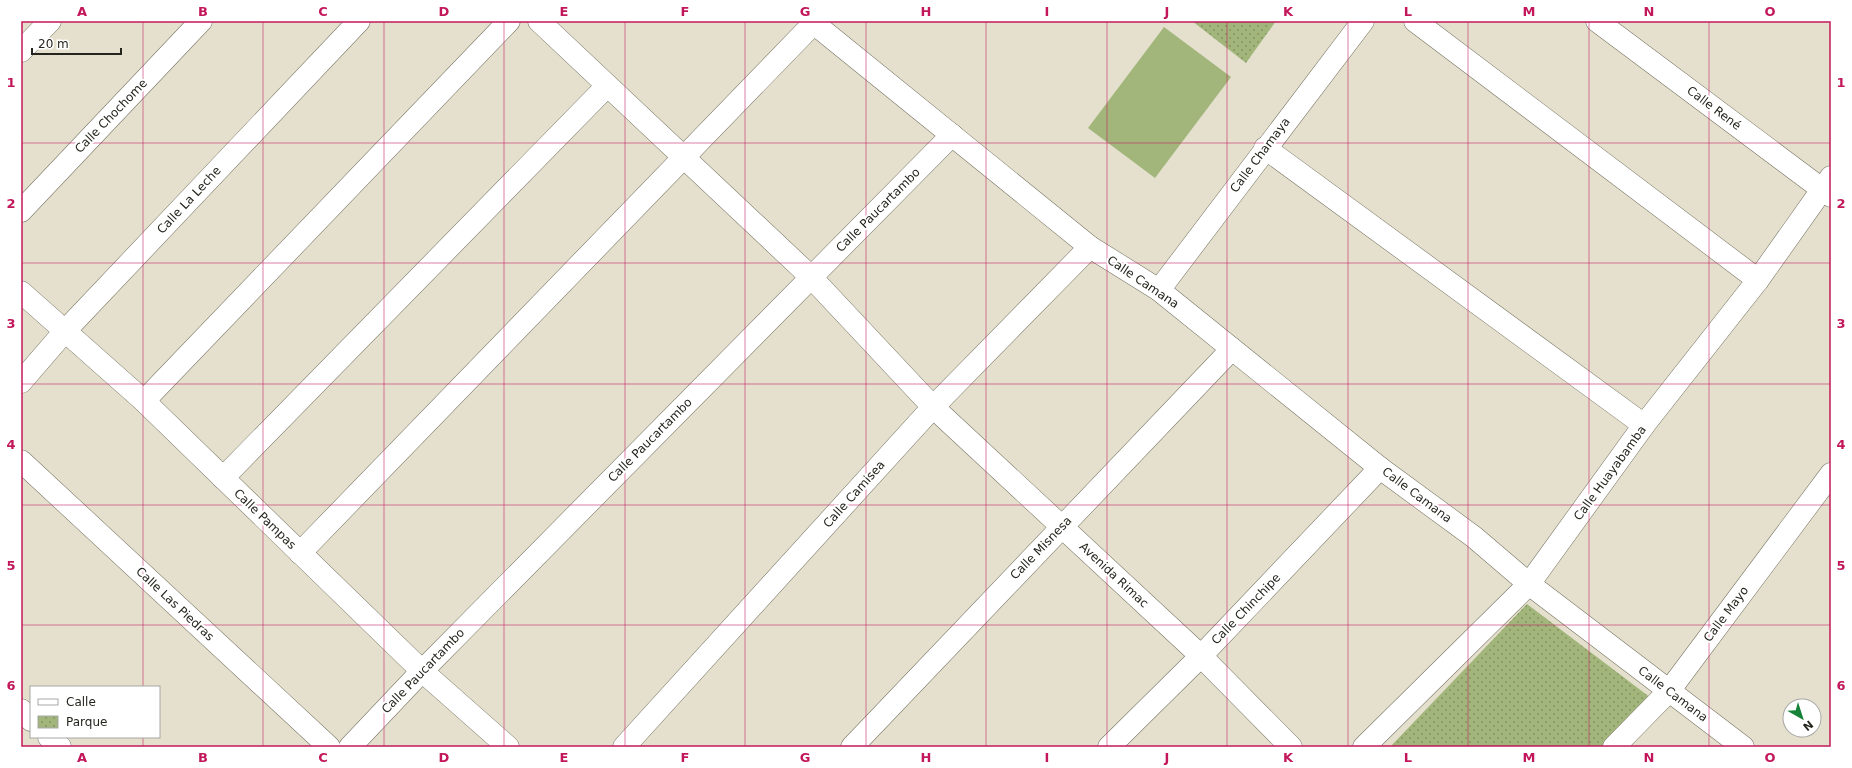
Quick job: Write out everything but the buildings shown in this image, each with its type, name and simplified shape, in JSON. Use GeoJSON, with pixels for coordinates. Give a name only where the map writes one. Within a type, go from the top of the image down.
{"type":"FeatureCollection","features":[{"type":"Feature","properties":{"kind":"street","name":"Calle Chochome"},"geometry":{"type":"LineString","coordinates":[[21,211],[201,21]]}},
{"type":"Feature","properties":{"kind":"street","name":"Calle La Leche"},"geometry":{"type":"LineString","coordinates":[[21,382],[65,331],[359,21]]}},
{"type":"Feature","properties":{"kind":"street"},"geometry":{"type":"LineString","coordinates":[[144,400],[509,21]]}},
{"type":"Feature","properties":{"kind":"street","name":"Avenida Rimac"},"geometry":{"type":"LineString","coordinates":[[539,21],[683,158],[812,277],[933,407],[1200,656],[1291,747]]}},
{"type":"Feature","properties":{"kind":"street","name":"Calle Chamaya"},"geometry":{"type":"LineString","coordinates":[[1158,290],[1363,21]]}},
{"type":"Feature","properties":{"kind":"street"},"geometry":{"type":"LineString","coordinates":[[1415,21],[1758,280]]}},
{"type":"Feature","properties":{"kind":"street","name":"Calle René"},"geometry":{"type":"LineString","coordinates":[[1597,21],[1828,187]]}},
{"type":"Feature","properties":{"kind":"street"},"geometry":{"type":"LineString","coordinates":[[300,553],[683,158],[806,22]]}},
{"type":"Feature","properties":{"kind":"street","name":"Calle Camana"},"geometry":{"type":"LineString","coordinates":[[806,22],[952,136],[1090,247],[1158,290],[1380,468],[1474,537],[1529,584],[1743,747]]}},
{"type":"Feature","properties":{"kind":"street"},"geometry":{"type":"LineString","coordinates":[[21,51],[45,23]]}},
{"type":"Feature","properties":{"kind":"street"},"geometry":{"type":"LineString","coordinates":[[223,478],[607,86]]}},
{"type":"Feature","properties":{"kind":"street","name":"Calle Paucartambo"},"geometry":{"type":"LineString","coordinates":[[350,747],[422,671],[952,136]]}},
{"type":"Feature","properties":{"kind":"street"},"geometry":{"type":"LineString","coordinates":[[1265,148],[1644,425]]}},
{"type":"Feature","properties":{"kind":"street","name":"Calle Huayabamba"},"geometry":{"type":"LineString","coordinates":[[1364,747],[1529,584],[1644,425],[1758,280],[1828,187]]}},
{"type":"Feature","properties":{"kind":"street","name":"Calle Camisea"},"geometry":{"type":"LineString","coordinates":[[624,747],[933,407],[1090,247]]}},
{"type":"Feature","properties":{"kind":"street","name":"Calle Pampas"},"geometry":{"type":"LineString","coordinates":[[21,292],[144,400],[422,671],[508,747]]}},
{"type":"Feature","properties":{"kind":"street","name":"Calle Misnesa"},"geometry":{"type":"LineString","coordinates":[[852,747],[1232,349]]}},
{"type":"Feature","properties":{"kind":"street","name":"Calle Las Piedras"},"geometry":{"type":"LineString","coordinates":[[21,460],[329,747]]}},
{"type":"Feature","properties":{"kind":"street","name":"Calle Chinchipe"},"geometry":{"type":"LineString","coordinates":[[1109,747],[1200,656],[1380,468]]}},
{"type":"Feature","properties":{"kind":"street","name":"Calle Mayo"},"geometry":{"type":"LineString","coordinates":[[1614,747],[1669,691],[1831,474]]}},
{"type":"Feature","properties":{"kind":"street"},"geometry":{"type":"LineString","coordinates":[[21,710],[30,719]]}},
{"type":"Feature","properties":{"kind":"street"},"geometry":{"type":"LineString","coordinates":[[50,738],[60,747]]}},
{"type":"Feature","properties":{"kind":"green space"},"geometry":{"type":"Polygon","coordinates":[[[1192,21],[1276,21],[1246,63],[1192,21]]]}},
{"type":"Feature","properties":{"kind":"green space"},"geometry":{"type":"Polygon","coordinates":[[[1164,27],[1231,77],[1155,178],[1088,128],[1164,27]]]}},
{"type":"Feature","properties":{"kind":"green space"},"geometry":{"type":"Polygon","coordinates":[[[1527,604],[1651,698],[1601,747],[1390,747],[1527,604]]]}}]}
